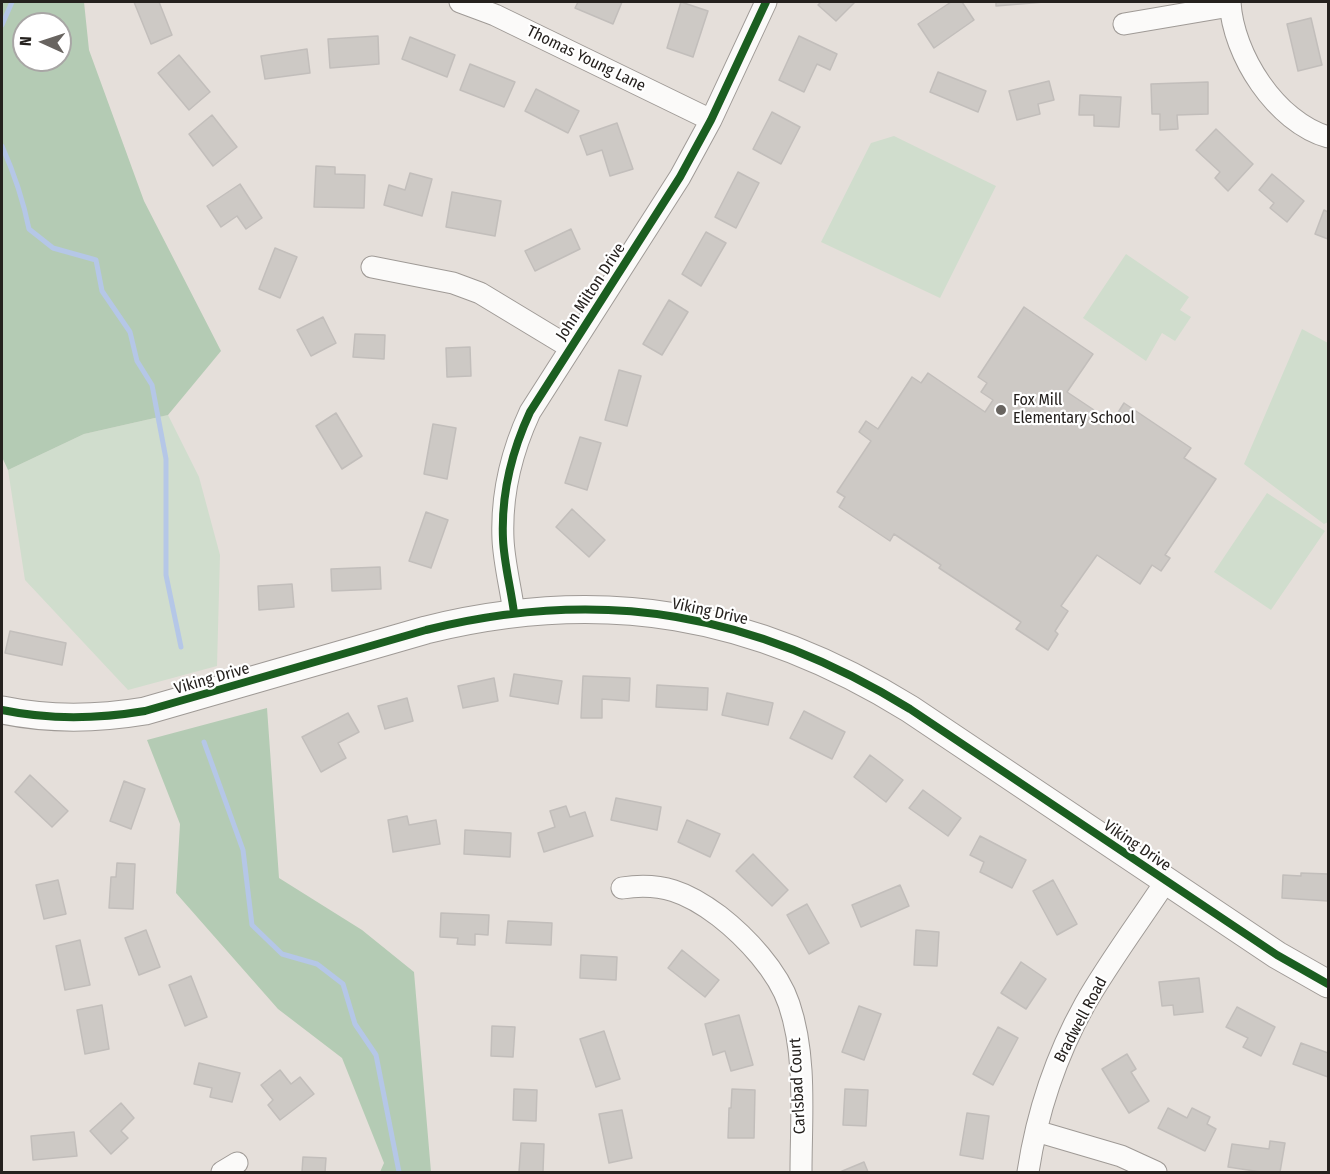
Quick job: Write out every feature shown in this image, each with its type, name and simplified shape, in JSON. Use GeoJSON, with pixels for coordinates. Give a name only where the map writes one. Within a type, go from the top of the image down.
{"type":"FeatureCollection","features":[{"type":"Feature","properties":{"kind":"street","name":"Thomas Young Lane"},"geometry":{"type":"LineString","coordinates":[[460,2],[495,15],[711,120]]}},
{"type":"Feature","properties":{"kind":"street","name":"John Milton Drive"},"geometry":{"type":"LineString","coordinates":[[514,613],[503,541],[503,507],[507,474],[517,439],[530,412],[680,177],[711,120],[766,2]]}},
{"type":"Feature","properties":{"kind":"street"},"geometry":{"type":"LineString","coordinates":[[1124,24],[1230,4],[1234,26],[1257,78],[1292,117],[1307,128],[1329,137]]}},
{"type":"Feature","properties":{"kind":"street"},"geometry":{"type":"LineString","coordinates":[[372,267],[453,283],[480,293],[571,348]]}},
{"type":"Feature","properties":{"kind":"street","name":"Viking Drive"},"geometry":{"type":"LineString","coordinates":[[2,710],[59,718],[107,717],[145,711],[426,630],[514,613],[591,609],[626,610],[682,618],[765,638],[814,657],[871,684],[1277,955],[1329,984]]}},
{"type":"Feature","properties":{"kind":"street","name":"Bradwell Road"},"geometry":{"type":"LineString","coordinates":[[1028,1173],[1036,1131],[1054,1071],[1068,1038],[1086,1003],[1166,881]]}},
{"type":"Feature","properties":{"kind":"street","name":"Carlsbad Court"},"geometry":{"type":"LineString","coordinates":[[621,888],[658,886],[679,891],[730,924],[773,974],[789,1002],[800,1056],[801,1173]]}},
{"type":"Feature","properties":{"kind":"street"},"geometry":{"type":"LineString","coordinates":[[1036,1131],[1121,1156],[1156,1173]]}},
{"type":"Feature","properties":{"kind":"green space"},"geometry":{"type":"Polygon","coordinates":[[[2,2],[84,2],[89,50],[144,201],[221,351],[168,415],[84,434],[8,470],[2,457],[2,2]]]}},
{"type":"Feature","properties":{"kind":"green space"},"geometry":{"type":"Polygon","coordinates":[[[894,136],[996,186],[940,298],[821,242],[871,143],[894,136]]]}},
{"type":"Feature","properties":{"kind":"green space"},"geometry":{"type":"Polygon","coordinates":[[[1126,254],[1189,297],[1180,310],[1191,317],[1175,341],[1162,333],[1146,361],[1083,318],[1126,254]]]}},
{"type":"Feature","properties":{"kind":"green space"},"geometry":{"type":"Polygon","coordinates":[[[1302,329],[1328,343],[1328,522],[1324,524],[1244,464],[1302,329]]]}},
{"type":"Feature","properties":{"kind":"green space"},"geometry":{"type":"Polygon","coordinates":[[[168,415],[199,477],[220,555],[217,666],[128,690],[25,580],[8,470],[84,434],[168,415]]]}},
{"type":"Feature","properties":{"kind":"green space"},"geometry":{"type":"Polygon","coordinates":[[[1267,493],[1325,531],[1271,610],[1214,572],[1267,493]]]}},
{"type":"Feature","properties":{"kind":"green space"},"geometry":{"type":"Polygon","coordinates":[[[267,708],[279,878],[362,930],[414,972],[431,1172],[380,1172],[384,1163],[342,1058],[278,1009],[176,893],[180,824],[147,740],[267,708]]]}},
{"type":"Feature","properties":{"kind":"building"},"geometry":{"type":"Polygon","coordinates":[[[134,2],[159,2],[172,35],[151,44],[134,2]]]}},
{"type":"Feature","properties":{"kind":"building"},"geometry":{"type":"Polygon","coordinates":[[[578,2],[622,2],[613,24],[575,8],[578,2]]]}},
{"type":"Feature","properties":{"kind":"building"},"geometry":{"type":"Polygon","coordinates":[[[681,2],[708,11],[693,57],[667,48],[681,2]]]}},
{"type":"Feature","properties":{"kind":"building"},"geometry":{"type":"Polygon","coordinates":[[[821,2],[855,2],[836,21],[818,5],[821,2]]]}},
{"type":"Feature","properties":{"kind":"building"},"geometry":{"type":"Polygon","coordinates":[[[951,2],[962,2],[974,20],[934,48],[918,24],[951,2]]]}},
{"type":"Feature","properties":{"kind":"building"},"geometry":{"type":"Polygon","coordinates":[[[996,2],[1044,2],[996,6],[996,2]]]}},
{"type":"Feature","properties":{"kind":"building"},"geometry":{"type":"Polygon","coordinates":[[[1311,18],[1322,65],[1298,71],[1287,24],[1311,18]]]}},
{"type":"Feature","properties":{"kind":"building"},"geometry":{"type":"Polygon","coordinates":[[[378,36],[379,64],[330,68],[328,39],[378,36]]]}},
{"type":"Feature","properties":{"kind":"building"},"geometry":{"type":"Polygon","coordinates":[[[799,36],[837,54],[830,70],[817,64],[804,92],[779,80],[799,36]]]}},
{"type":"Feature","properties":{"kind":"building"},"geometry":{"type":"Polygon","coordinates":[[[410,37],[455,55],[447,77],[402,59],[410,37]]]}},
{"type":"Feature","properties":{"kind":"building"},"geometry":{"type":"Polygon","coordinates":[[[307,49],[310,73],[265,79],[261,56],[307,49]]]}},
{"type":"Feature","properties":{"kind":"building"},"geometry":{"type":"Polygon","coordinates":[[[179,55],[210,92],[189,110],[158,73],[179,55]]]}},
{"type":"Feature","properties":{"kind":"building"},"geometry":{"type":"Polygon","coordinates":[[[470,64],[515,82],[504,107],[460,90],[470,64]]]}},
{"type":"Feature","properties":{"kind":"building"},"geometry":{"type":"Polygon","coordinates":[[[938,72],[986,91],[978,112],[930,92],[938,72]]]}},
{"type":"Feature","properties":{"kind":"building"},"geometry":{"type":"Polygon","coordinates":[[[1049,81],[1054,100],[1038,104],[1040,114],[1017,120],[1009,91],[1049,81]]]}},
{"type":"Feature","properties":{"kind":"building"},"geometry":{"type":"Polygon","coordinates":[[[1208,82],[1208,114],[1177,115],[1178,129],[1160,130],[1160,114],[1152,114],[1151,84],[1208,82]]]}},
{"type":"Feature","properties":{"kind":"building"},"geometry":{"type":"Polygon","coordinates":[[[536,89],[579,111],[568,133],[525,111],[536,89]]]}},
{"type":"Feature","properties":{"kind":"building"},"geometry":{"type":"Polygon","coordinates":[[[1080,95],[1121,97],[1119,127],[1094,126],[1094,115],[1079,115],[1080,95]]]}},
{"type":"Feature","properties":{"kind":"building"},"geometry":{"type":"Polygon","coordinates":[[[772,112],[800,127],[781,164],[753,149],[772,112]]]}},
{"type":"Feature","properties":{"kind":"building"},"geometry":{"type":"Polygon","coordinates":[[[212,115],[237,147],[213,166],[189,134],[212,115]]]}},
{"type":"Feature","properties":{"kind":"building"},"geometry":{"type":"Polygon","coordinates":[[[617,123],[633,169],[610,176],[602,150],[587,155],[580,136],[617,123]]]}},
{"type":"Feature","properties":{"kind":"building"},"geometry":{"type":"Polygon","coordinates":[[[1216,129],[1253,164],[1228,191],[1215,178],[1220,172],[1196,150],[1216,129]]]}},
{"type":"Feature","properties":{"kind":"building"},"geometry":{"type":"Polygon","coordinates":[[[316,166],[335,167],[335,174],[365,175],[364,208],[314,207],[316,166]]]}},
{"type":"Feature","properties":{"kind":"building"},"geometry":{"type":"Polygon","coordinates":[[[738,172],[759,183],[736,228],[715,217],[738,172]]]}},
{"type":"Feature","properties":{"kind":"building"},"geometry":{"type":"Polygon","coordinates":[[[410,173],[432,179],[422,216],[384,205],[389,185],[405,190],[410,173]]]}},
{"type":"Feature","properties":{"kind":"building"},"geometry":{"type":"Polygon","coordinates":[[[1272,174],[1304,201],[1287,222],[1270,208],[1274,203],[1259,190],[1272,174]]]}},
{"type":"Feature","properties":{"kind":"building"},"geometry":{"type":"Polygon","coordinates":[[[240,184],[262,218],[246,229],[237,216],[221,227],[207,206],[240,184]]]}},
{"type":"Feature","properties":{"kind":"building"},"geometry":{"type":"Polygon","coordinates":[[[452,192],[501,201],[495,236],[446,227],[452,192]]]}},
{"type":"Feature","properties":{"kind":"building"},"geometry":{"type":"Polygon","coordinates":[[[1324,210],[1328,212],[1328,239],[1315,234],[1324,210]]]}},
{"type":"Feature","properties":{"kind":"building"},"geometry":{"type":"Polygon","coordinates":[[[571,229],[580,249],[535,271],[525,251],[571,229]]]}},
{"type":"Feature","properties":{"kind":"building"},"geometry":{"type":"Polygon","coordinates":[[[706,232],[726,243],[701,286],[682,274],[706,232]]]}},
{"type":"Feature","properties":{"kind":"building"},"geometry":{"type":"Polygon","coordinates":[[[275,248],[297,257],[280,298],[259,289],[275,248]]]}},
{"type":"Feature","properties":{"kind":"building"},"geometry":{"type":"Polygon","coordinates":[[[669,300],[688,312],[662,355],[643,344],[669,300]]]}},
{"type":"Feature","properties":{"kind":"building"},"geometry":{"type":"Polygon","coordinates":[[[1024,307],[1093,354],[1067,392],[1112,422],[1124,403],[1191,448],[1184,458],[1216,479],[1165,555],[1170,558],[1161,571],[1152,565],[1140,584],[1097,555],[1061,606],[1068,611],[1055,631],[1058,634],[1048,650],[1016,629],[1021,622],[939,568],[941,565],[894,534],[890,541],[839,507],[845,497],[837,492],[871,441],[859,432],[866,421],[878,429],[912,377],[921,383],[928,373],[985,412],[993,400],[981,392],[987,383],[978,377],[1024,307]]]}},
{"type":"Feature","properties":{"kind":"building"},"geometry":{"type":"Polygon","coordinates":[[[323,317],[336,343],[311,356],[297,330],[323,317]]]}},
{"type":"Feature","properties":{"kind":"building"},"geometry":{"type":"Polygon","coordinates":[[[355,334],[385,335],[384,359],[353,357],[355,334]]]}},
{"type":"Feature","properties":{"kind":"building"},"geometry":{"type":"Polygon","coordinates":[[[470,347],[471,376],[447,377],[446,348],[470,347]]]}},
{"type":"Feature","properties":{"kind":"building"},"geometry":{"type":"Polygon","coordinates":[[[619,370],[641,376],[627,426],[605,420],[619,370]]]}},
{"type":"Feature","properties":{"kind":"building"},"geometry":{"type":"Polygon","coordinates":[[[336,413],[362,456],[342,469],[316,426],[336,413]]]}},
{"type":"Feature","properties":{"kind":"building"},"geometry":{"type":"Polygon","coordinates":[[[433,424],[456,428],[447,479],[424,474],[433,424]]]}},
{"type":"Feature","properties":{"kind":"building"},"geometry":{"type":"Polygon","coordinates":[[[580,437],[601,443],[587,490],[565,483],[580,437]]]}},
{"type":"Feature","properties":{"kind":"building"},"geometry":{"type":"Polygon","coordinates":[[[572,509],[605,540],[589,557],[556,527],[572,509]]]}},
{"type":"Feature","properties":{"kind":"building"},"geometry":{"type":"Polygon","coordinates":[[[426,512],[448,520],[431,568],[409,561],[426,512]]]}},
{"type":"Feature","properties":{"kind":"building"},"geometry":{"type":"Polygon","coordinates":[[[380,567],[381,589],[332,591],[331,569],[380,567]]]}},
{"type":"Feature","properties":{"kind":"building"},"geometry":{"type":"Polygon","coordinates":[[[292,584],[294,607],[259,610],[258,586],[292,584]]]}},
{"type":"Feature","properties":{"kind":"building"},"geometry":{"type":"Polygon","coordinates":[[[10,631],[66,643],[62,665],[5,653],[10,631]]]}},
{"type":"Feature","properties":{"kind":"building"},"geometry":{"type":"Polygon","coordinates":[[[514,674],[562,681],[558,704],[510,696],[514,674]]]}},
{"type":"Feature","properties":{"kind":"building"},"geometry":{"type":"Polygon","coordinates":[[[583,676],[630,678],[629,701],[602,699],[602,718],[581,718],[583,676]]]}},
{"type":"Feature","properties":{"kind":"building"},"geometry":{"type":"Polygon","coordinates":[[[494,678],[498,701],[463,708],[458,686],[494,678]]]}},
{"type":"Feature","properties":{"kind":"building"},"geometry":{"type":"Polygon","coordinates":[[[657,685],[708,688],[707,710],[656,707],[657,685]]]}},
{"type":"Feature","properties":{"kind":"building"},"geometry":{"type":"Polygon","coordinates":[[[727,693],[773,703],[768,725],[722,715],[727,693]]]}},
{"type":"Feature","properties":{"kind":"building"},"geometry":{"type":"Polygon","coordinates":[[[407,698],[413,721],[385,729],[378,706],[407,698]]]}},
{"type":"Feature","properties":{"kind":"building"},"geometry":{"type":"Polygon","coordinates":[[[804,711],[845,732],[832,759],[790,738],[804,711]]]}},
{"type":"Feature","properties":{"kind":"building"},"geometry":{"type":"Polygon","coordinates":[[[348,713],[359,732],[338,743],[346,758],[321,772],[302,737],[348,713]]]}},
{"type":"Feature","properties":{"kind":"building"},"geometry":{"type":"Polygon","coordinates":[[[870,755],[903,780],[886,802],[854,777],[870,755]]]}},
{"type":"Feature","properties":{"kind":"building"},"geometry":{"type":"Polygon","coordinates":[[[30,775],[68,811],[52,827],[15,792],[30,775]]]}},
{"type":"Feature","properties":{"kind":"building"},"geometry":{"type":"Polygon","coordinates":[[[124,781],[145,789],[131,829],[110,821],[124,781]]]}},
{"type":"Feature","properties":{"kind":"building"},"geometry":{"type":"Polygon","coordinates":[[[923,790],[961,818],[948,836],[909,808],[923,790]]]}},
{"type":"Feature","properties":{"kind":"building"},"geometry":{"type":"Polygon","coordinates":[[[616,798],[661,807],[657,830],[611,820],[616,798]]]}},
{"type":"Feature","properties":{"kind":"building"},"geometry":{"type":"Polygon","coordinates":[[[566,806],[570,817],[585,812],[593,836],[544,852],[538,833],[555,827],[550,811],[566,806]]]}},
{"type":"Feature","properties":{"kind":"building"},"geometry":{"type":"Polygon","coordinates":[[[407,816],[409,825],[436,820],[440,844],[393,852],[388,820],[407,816]]]}},
{"type":"Feature","properties":{"kind":"building"},"geometry":{"type":"Polygon","coordinates":[[[687,820],[720,834],[710,857],[678,842],[687,820]]]}},
{"type":"Feature","properties":{"kind":"building"},"geometry":{"type":"Polygon","coordinates":[[[465,830],[511,833],[510,857],[464,854],[465,830]]]}},
{"type":"Feature","properties":{"kind":"building"},"geometry":{"type":"Polygon","coordinates":[[[980,836],[1026,860],[1012,888],[980,872],[984,862],[970,855],[980,836]]]}},
{"type":"Feature","properties":{"kind":"building"},"geometry":{"type":"Polygon","coordinates":[[[753,854],[788,890],[772,906],[736,871],[753,854]]]}},
{"type":"Feature","properties":{"kind":"building"},"geometry":{"type":"Polygon","coordinates":[[[117,863],[135,864],[133,909],[109,908],[111,877],[116,877],[117,863]]]}},
{"type":"Feature","properties":{"kind":"building"},"geometry":{"type":"Polygon","coordinates":[[[1301,873],[1328,874],[1328,901],[1282,898],[1283,875],[1301,876],[1301,873]]]}},
{"type":"Feature","properties":{"kind":"building"},"geometry":{"type":"Polygon","coordinates":[[[58,880],[66,914],[44,919],[36,885],[58,880]]]}},
{"type":"Feature","properties":{"kind":"building"},"geometry":{"type":"Polygon","coordinates":[[[1053,880],[1077,924],[1057,935],[1033,891],[1053,880]]]}},
{"type":"Feature","properties":{"kind":"building"},"geometry":{"type":"Polygon","coordinates":[[[900,885],[909,906],[861,927],[852,905],[900,885]]]}},
{"type":"Feature","properties":{"kind":"building"},"geometry":{"type":"Polygon","coordinates":[[[807,904],[829,943],[809,954],[787,915],[807,904]]]}},
{"type":"Feature","properties":{"kind":"building"},"geometry":{"type":"Polygon","coordinates":[[[441,913],[489,915],[488,935],[475,934],[475,945],[457,944],[458,938],[440,937],[441,913]]]}},
{"type":"Feature","properties":{"kind":"building"},"geometry":{"type":"Polygon","coordinates":[[[508,921],[552,923],[551,945],[506,943],[508,921]]]}},
{"type":"Feature","properties":{"kind":"building"},"geometry":{"type":"Polygon","coordinates":[[[146,930],[160,967],[139,975],[125,938],[146,930]]]}},
{"type":"Feature","properties":{"kind":"building"},"geometry":{"type":"Polygon","coordinates":[[[916,930],[939,932],[937,966],[914,965],[916,930]]]}},
{"type":"Feature","properties":{"kind":"building"},"geometry":{"type":"Polygon","coordinates":[[[80,940],[90,985],[65,990],[56,946],[80,940]]]}},
{"type":"Feature","properties":{"kind":"building"},"geometry":{"type":"Polygon","coordinates":[[[682,950],[719,980],[705,997],[668,968],[682,950]]]}},
{"type":"Feature","properties":{"kind":"building"},"geometry":{"type":"Polygon","coordinates":[[[581,955],[617,957],[616,980],[580,978],[581,955]]]}},
{"type":"Feature","properties":{"kind":"building"},"geometry":{"type":"Polygon","coordinates":[[[1021,962],[1046,979],[1026,1009],[1001,993],[1021,962]]]}},
{"type":"Feature","properties":{"kind":"building"},"geometry":{"type":"Polygon","coordinates":[[[191,976],[207,1017],[185,1026],[169,985],[191,976]]]}},
{"type":"Feature","properties":{"kind":"building"},"geometry":{"type":"Polygon","coordinates":[[[1199,978],[1203,1012],[1174,1015],[1173,1005],[1162,1006],[1159,982],[1199,978]]]}},
{"type":"Feature","properties":{"kind":"building"},"geometry":{"type":"Polygon","coordinates":[[[102,1005],[109,1049],[85,1054],[77,1010],[102,1005]]]}},
{"type":"Feature","properties":{"kind":"building"},"geometry":{"type":"Polygon","coordinates":[[[859,1006],[881,1014],[864,1060],[842,1052],[859,1006]]]}},
{"type":"Feature","properties":{"kind":"building"},"geometry":{"type":"Polygon","coordinates":[[[1237,1007],[1275,1027],[1261,1056],[1243,1047],[1248,1038],[1226,1027],[1237,1007]]]}},
{"type":"Feature","properties":{"kind":"building"},"geometry":{"type":"Polygon","coordinates":[[[739,1015],[753,1065],[731,1071],[725,1051],[713,1055],[705,1024],[739,1015]]]}},
{"type":"Feature","properties":{"kind":"building"},"geometry":{"type":"Polygon","coordinates":[[[492,1026],[515,1027],[513,1057],[491,1056],[492,1026]]]}},
{"type":"Feature","properties":{"kind":"building"},"geometry":{"type":"Polygon","coordinates":[[[998,1027],[1018,1038],[993,1085],[973,1074],[998,1027]]]}},
{"type":"Feature","properties":{"kind":"building"},"geometry":{"type":"Polygon","coordinates":[[[604,1031],[620,1079],[596,1087],[580,1039],[604,1031]]]}},
{"type":"Feature","properties":{"kind":"building"},"geometry":{"type":"Polygon","coordinates":[[[1301,1043],[1328,1053],[1328,1077],[1293,1064],[1301,1043]]]}},
{"type":"Feature","properties":{"kind":"building"},"geometry":{"type":"Polygon","coordinates":[[[1127,1054],[1136,1069],[1131,1072],[1149,1101],[1129,1113],[1102,1069],[1127,1054]]]}},
{"type":"Feature","properties":{"kind":"building"},"geometry":{"type":"Polygon","coordinates":[[[199,1063],[240,1073],[232,1102],[210,1097],[212,1088],[194,1084],[199,1063]]]}},
{"type":"Feature","properties":{"kind":"building"},"geometry":{"type":"Polygon","coordinates":[[[280,1070],[291,1084],[300,1077],[314,1094],[280,1120],[268,1105],[273,1100],[261,1085],[280,1070]]]}},
{"type":"Feature","properties":{"kind":"building"},"geometry":{"type":"Polygon","coordinates":[[[514,1089],[537,1090],[536,1121],[513,1120],[514,1089]]]}},
{"type":"Feature","properties":{"kind":"building"},"geometry":{"type":"Polygon","coordinates":[[[732,1089],[755,1090],[754,1138],[728,1138],[732,1089]]]}},
{"type":"Feature","properties":{"kind":"building"},"geometry":{"type":"Polygon","coordinates":[[[845,1089],[868,1090],[866,1126],[843,1125],[845,1089]]]}},
{"type":"Feature","properties":{"kind":"building"},"geometry":{"type":"Polygon","coordinates":[[[121,1103],[134,1118],[121,1131],[128,1138],[111,1154],[90,1131],[121,1103]]]}},
{"type":"Feature","properties":{"kind":"building"},"geometry":{"type":"Polygon","coordinates":[[[1168,1108],[1187,1118],[1192,1108],[1210,1117],[1207,1124],[1216,1129],[1205,1151],[1158,1128],[1168,1108]]]}},
{"type":"Feature","properties":{"kind":"building"},"geometry":{"type":"Polygon","coordinates":[[[622,1110],[632,1158],[609,1163],[599,1114],[622,1110]]]}},
{"type":"Feature","properties":{"kind":"building"},"geometry":{"type":"Polygon","coordinates":[[[967,1113],[989,1116],[983,1159],[960,1155],[967,1113]]]}},
{"type":"Feature","properties":{"kind":"building"},"geometry":{"type":"Polygon","coordinates":[[[74,1132],[77,1156],[33,1160],[31,1136],[74,1132]]]}},
{"type":"Feature","properties":{"kind":"building"},"geometry":{"type":"Polygon","coordinates":[[[1270,1141],[1285,1143],[1280,1172],[1261,1172],[1228,1167],[1232,1144],[1269,1149],[1270,1141]]]}},
{"type":"Feature","properties":{"kind":"building"},"geometry":{"type":"Polygon","coordinates":[[[521,1143],[544,1144],[543,1172],[519,1172],[521,1143]]]}},
{"type":"Feature","properties":{"kind":"building"},"geometry":{"type":"Polygon","coordinates":[[[303,1157],[326,1158],[325,1172],[302,1172],[303,1157]]]}},
{"type":"Feature","properties":{"kind":"building"},"geometry":{"type":"Polygon","coordinates":[[[864,1162],[868,1172],[840,1172],[864,1162]]]}},
{"type":"Feature","properties":{"kind":"waterway"},"geometry":{"type":"LineString","coordinates":[[2,25],[12,2]]}},
{"type":"Feature","properties":{"kind":"waterway"},"geometry":{"type":"LineString","coordinates":[[2,146],[18,186],[29,229],[53,248],[96,260],[102,291],[130,332],[137,361],[152,385],[166,459],[166,575],[181,647]]}},
{"type":"Feature","properties":{"kind":"waterway"},"geometry":{"type":"LineString","coordinates":[[204,742],[243,850],[252,925],[282,954],[317,964],[343,984],[355,1024],[376,1055],[399,1172]]}},
{"type":"Feature","properties":{"kind":"cycle path"},"geometry":{"type":"LineString","coordinates":[[514,613],[505,557],[503,522],[509,474],[523,427],[530,412],[680,177],[711,120],[766,2]]}},
{"type":"Feature","properties":{"kind":"cycle path"},"geometry":{"type":"LineString","coordinates":[[2,710],[38,716],[74,717],[109,716],[145,711],[426,630],[491,617],[554,610],[616,610],[676,617],[735,630],[794,650],[852,676],[910,709],[1277,955],[1328,984]]}},
{"type":"Feature","properties":{"kind":"place","name":"Fox Mill Elementary School"},"geometry":{"type":"Point","coordinates":[1001,410]}}]}
